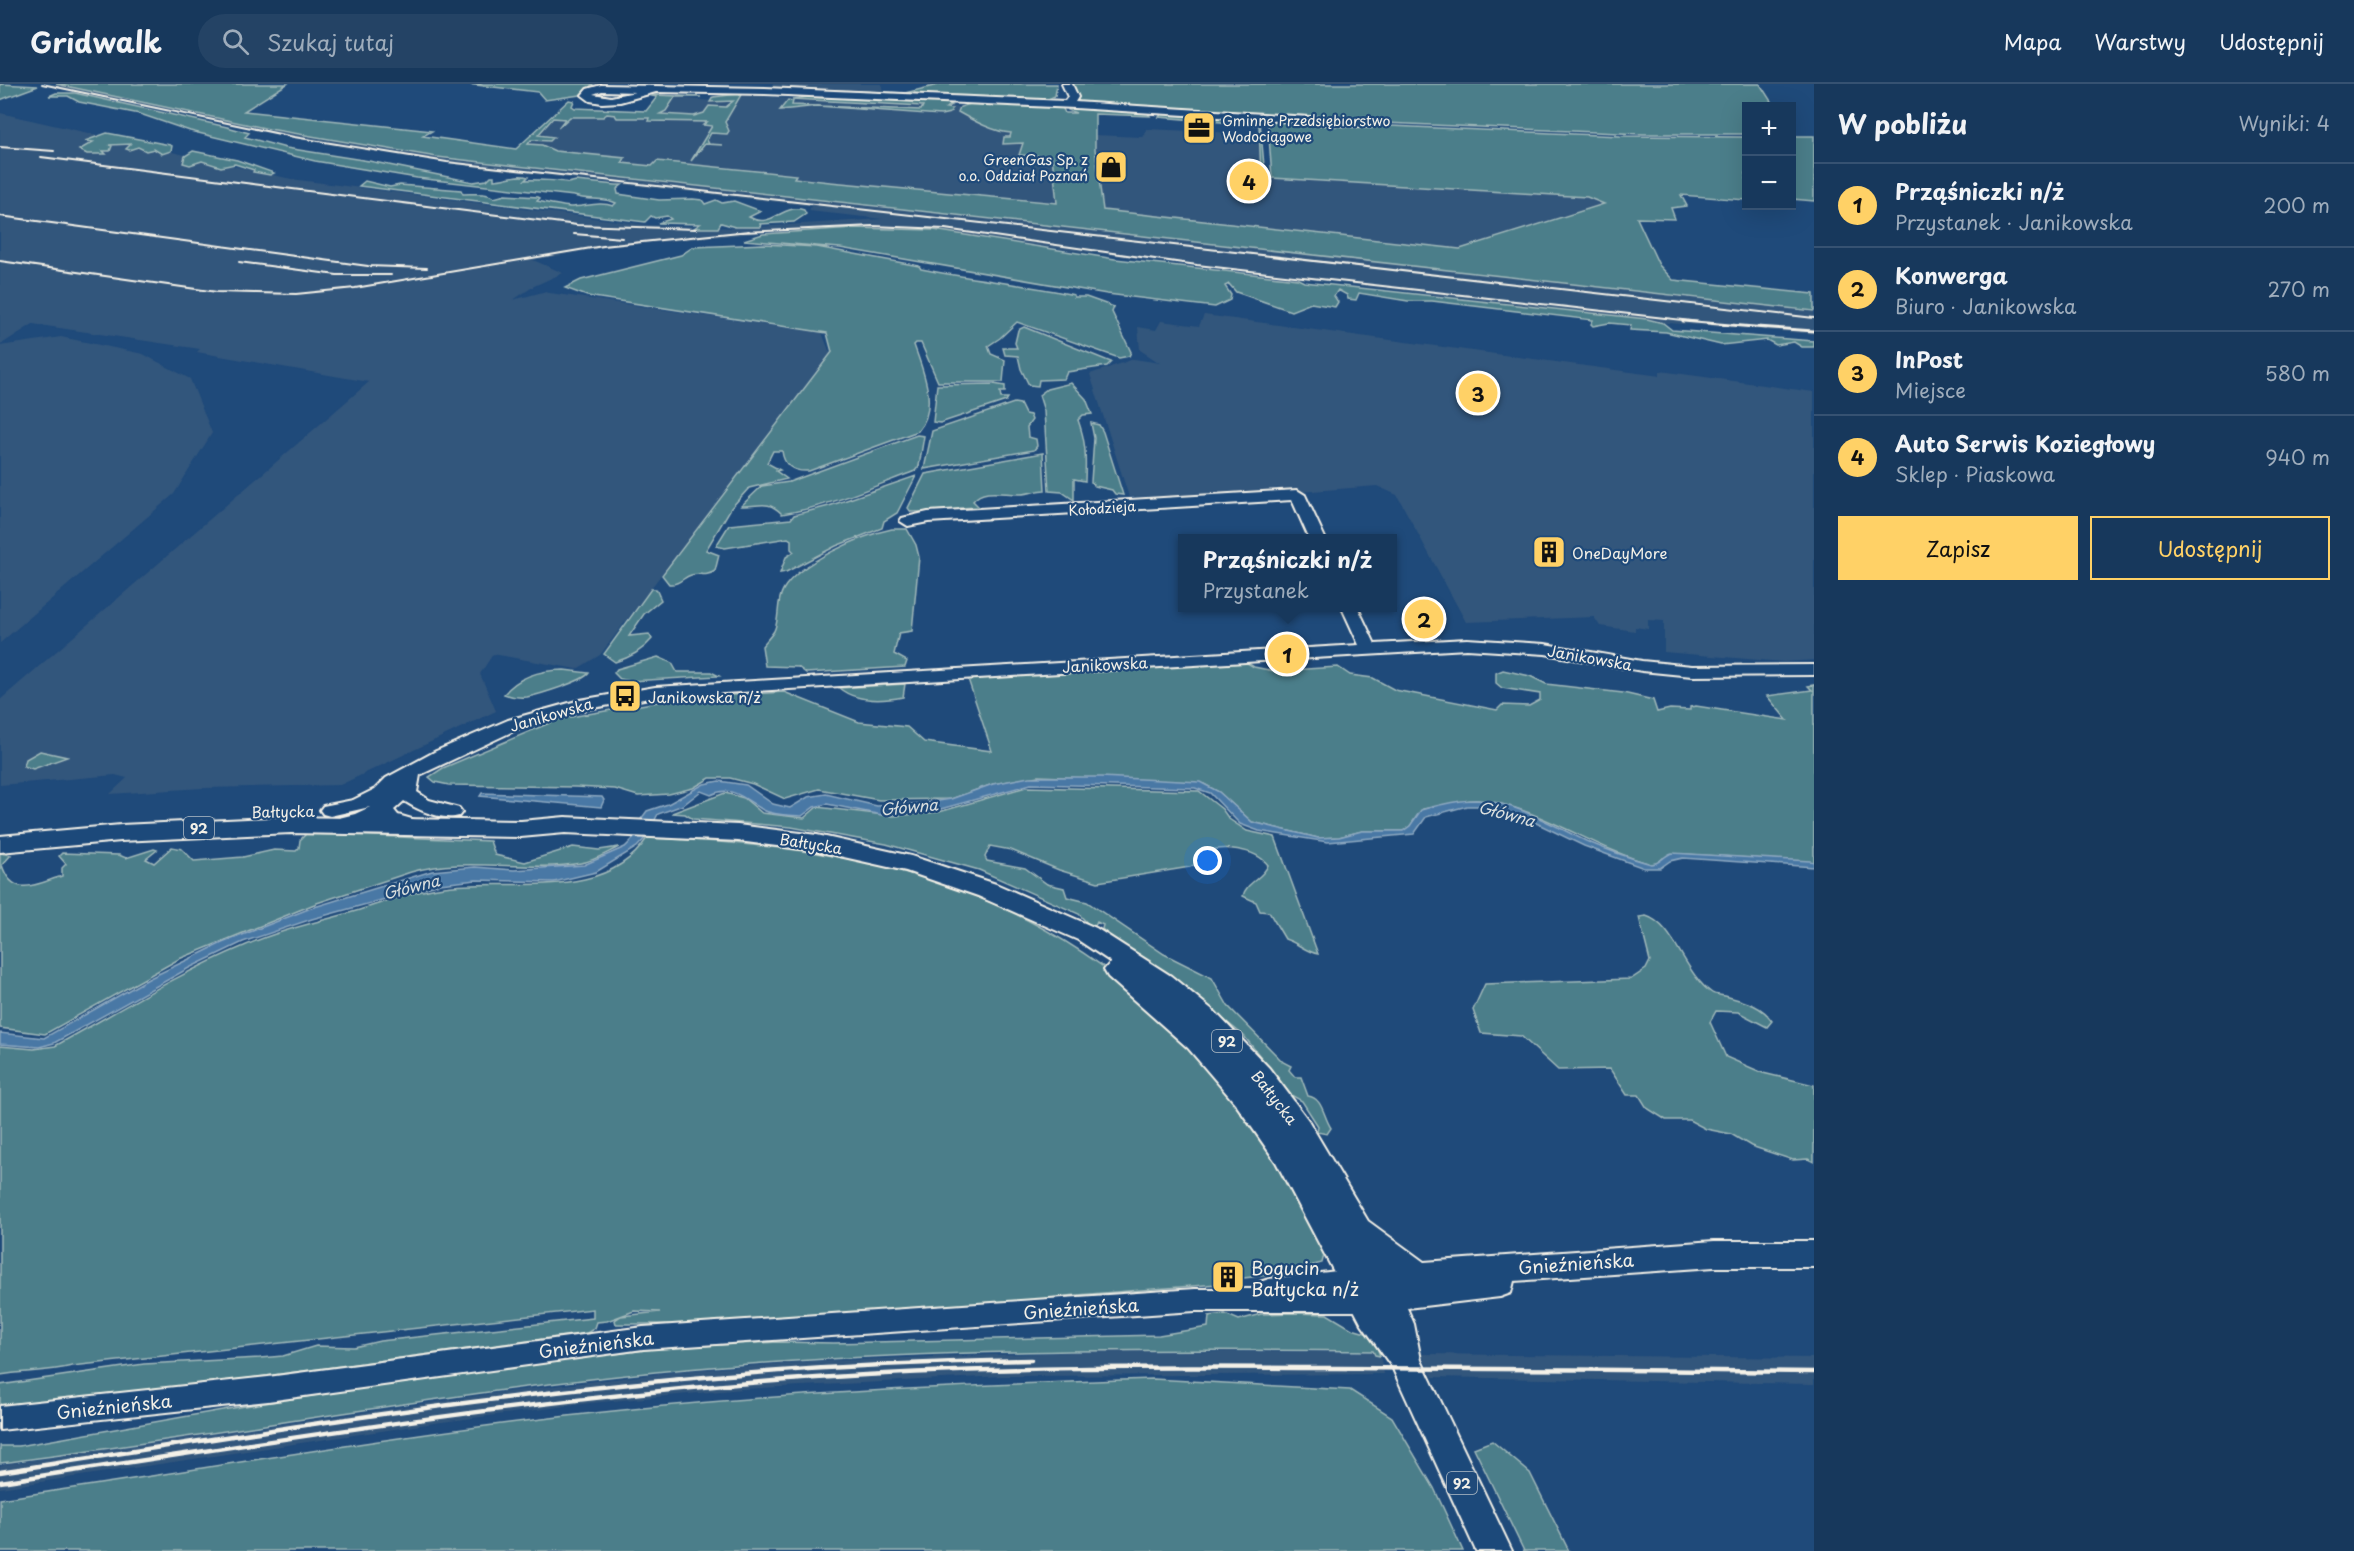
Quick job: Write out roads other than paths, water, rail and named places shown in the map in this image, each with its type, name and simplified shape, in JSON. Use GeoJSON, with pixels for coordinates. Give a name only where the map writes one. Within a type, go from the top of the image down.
{"type":"FeatureCollection","features":[{"type":"Feature","properties":{"kind":"main road","name":"Bałtycka"},"geometry":{"type":"LineString","coordinates":[[0,844],[327,818],[382,801],[452,812],[525,816],[565,825]]}},
{"type":"Feature","properties":{"kind":"main road","name":"Bałtycka"},"geometry":{"type":"LineString","coordinates":[[0,829],[190,813],[327,818],[415,826],[521,829],[565,825],[656,828],[761,836],[865,852],[965,881],[1087,934],[1134,962],[1185,1001],[1228,1041],[1259,1075],[1298,1128],[1354,1223],[1379,1325],[1405,1360],[1494,1551]]}},
{"type":"Feature","properties":{"kind":"main road","name":"Bałtycka"},"geometry":{"type":"LineString","coordinates":[[1045,917],[1134,982],[1164,1008],[1195,1038],[1245,1094],[1291,1161],[1371,1289]]}},
{"type":"Feature","properties":{"kind":"main road"},"geometry":{"type":"LineString","coordinates":[[1354,1223],[1374,1245],[1417,1274]]}},
{"type":"Feature","properties":{"kind":"main road","name":"Gnieźnieńska"},"geometry":{"type":"LineString","coordinates":[[1371,1289],[1417,1274],[1714,1254],[1814,1255]]}},
{"type":"Feature","properties":{"kind":"main road","name":"Gnieźnieńska"},"geometry":{"type":"LineString","coordinates":[[1371,1289],[1476,1286],[1814,1255]]}},
{"type":"Feature","properties":{"kind":"street"},"geometry":{"type":"LineString","coordinates":[[1066,84],[1063,97],[1068,105]]}},
{"type":"Feature","properties":{"kind":"street"},"geometry":{"type":"LineString","coordinates":[[655,89],[611,100],[592,99],[587,95],[591,91],[602,88],[765,91],[1068,105],[1371,124]]}},
{"type":"Feature","properties":{"kind":"street","name":"Kołodzieja"},"geometry":{"type":"LineString","coordinates":[[908,521],[928,517],[1297,495],[1315,534]]}},
{"type":"Feature","properties":{"kind":"street"},"geometry":{"type":"LineString","coordinates":[[1352,612],[1369,649]]}},
{"type":"Feature","properties":{"kind":"street","name":"Janikowska"},"geometry":{"type":"LineString","coordinates":[[382,801],[395,800],[409,778],[454,749],[514,724],[580,705],[647,693],[1441,645],[1506,645],[1692,671],[1814,670]]}},
{"type":"Feature","properties":{"kind":"street"},"geometry":{"type":"LineString","coordinates":[[409,778],[407,794],[413,801],[452,812]]}},
{"type":"Feature","properties":{"kind":"street"},"geometry":{"type":"LineString","coordinates":[[382,801],[397,822],[415,826]]}},
{"type":"Feature","properties":{"kind":"street","name":"Gnieźnieńska"},"geometry":{"type":"LineString","coordinates":[[0,1418],[268,1389],[643,1338],[1371,1289]]}},
{"type":"Feature","properties":{"kind":"water","name":"Główna"},"geometry":{"type":"Polygon","coordinates":[[[1029,777],[1101,777],[1200,782],[1219,792],[1252,822],[1318,838],[1339,837],[1362,831],[1403,831],[1410,826],[1421,810],[1461,801],[1490,801],[1518,809],[1586,841],[1651,864],[1657,863],[1672,853],[1810,861],[1814,862],[1814,867],[1683,858],[1670,861],[1660,868],[1644,868],[1584,846],[1532,821],[1480,806],[1467,806],[1426,817],[1414,834],[1328,842],[1259,831],[1240,824],[1210,793],[1195,788],[1031,784],[937,810],[882,815],[827,804],[814,807],[802,816],[767,812],[732,792],[719,792],[711,795],[701,791],[683,805],[658,814],[646,837],[637,847],[596,872],[554,882],[476,880],[440,884],[312,919],[243,942],[189,968],[54,1043],[39,1047],[0,1044],[0,1033],[44,1038],[150,978],[222,943],[311,908],[432,871],[475,867],[514,870],[584,865],[625,847],[635,837],[641,819],[647,811],[668,804],[704,784],[719,781],[746,785],[773,804],[790,808],[808,797],[826,794],[877,806],[926,803],[951,799],[993,784],[1029,777]]]}},
{"type":"Feature","properties":{"kind":"water"},"geometry":{"type":"Polygon","coordinates":[[[482,793],[602,797],[604,800],[601,807],[480,796],[482,793]]]}},
{"type":"Feature","properties":{"kind":"railway"},"geometry":{"type":"LineString","coordinates":[[42,84],[294,137],[447,162],[1814,318]]}},
{"type":"Feature","properties":{"kind":"railway"},"geometry":{"type":"LineString","coordinates":[[0,147],[54,151]]}},
{"type":"Feature","properties":{"kind":"railway"},"geometry":{"type":"LineString","coordinates":[[41,157],[577,225],[696,229]]}},
{"type":"Feature","properties":{"kind":"railway"},"geometry":{"type":"LineString","coordinates":[[0,216],[368,266],[427,268]]}},
{"type":"Feature","properties":{"kind":"railway"},"geometry":{"type":"LineString","coordinates":[[742,232],[873,226],[945,229],[1197,265],[1700,322]]}},
{"type":"Feature","properties":{"kind":"railway"},"geometry":{"type":"LineString","coordinates":[[0,261],[217,292],[296,294],[355,288],[603,246],[749,231]]}},
{"type":"Feature","properties":{"kind":"railway"},"geometry":{"type":"LineString","coordinates":[[574,234],[622,238]]}},
{"type":"Feature","properties":{"kind":"railway"},"geometry":{"type":"LineString","coordinates":[[239,262],[337,275],[391,275]]}},
{"type":"Feature","properties":{"kind":"railway"},"geometry":{"type":"LineString","coordinates":[[1683,321],[1766,328]]}},
{"type":"Feature","properties":{"kind":"railway"},"geometry":{"type":"LineString","coordinates":[[1757,327],[1814,331]]}},
{"type":"Feature","properties":{"kind":"railway"},"geometry":{"type":"LineString","coordinates":[[0,1472],[364,1417],[583,1389],[807,1369],[1031,1360]]}},
{"type":"Feature","properties":{"kind":"railway"},"geometry":{"type":"LineString","coordinates":[[0,1482],[407,1421],[510,1408],[714,1386],[882,1374],[1012,1369],[1142,1368],[1814,1372]]}},
{"type":"Feature","properties":{"kind":"place","name":"Gminne Przedsiębiorstwo Wodociągowe"},"geometry":{"type":"Point","coordinates":[1199,128]}},
{"type":"Feature","properties":{"kind":"place","name":"GreenGas Sp. z o.o. Oddział Poznań"},"geometry":{"type":"Point","coordinates":[1111,167]}},
{"type":"Feature","properties":{"kind":"place","name":"Auto Serwis Koziegłowy"},"geometry":{"type":"Point","coordinates":[1249,181]}},
{"type":"Feature","properties":{"kind":"place","name":"InPost"},"geometry":{"type":"Point","coordinates":[1478,393]}},
{"type":"Feature","properties":{"kind":"place","name":"OneDayMore"},"geometry":{"type":"Point","coordinates":[1549,552]}},
{"type":"Feature","properties":{"kind":"place","name":"Konwerga"},"geometry":{"type":"Point","coordinates":[1424,619]}},
{"type":"Feature","properties":{"kind":"place","name":"Prząśniczki n/ż"},"geometry":{"type":"Point","coordinates":[1287,654]}},
{"type":"Feature","properties":{"kind":"place","name":"Janikowska n/ż"},"geometry":{"type":"Point","coordinates":[625,696]}},
{"type":"Feature","properties":{"kind":"place","name":"Bogucin Bałtycka n/ż"},"geometry":{"type":"Point","coordinates":[1228,1277]}}]}
